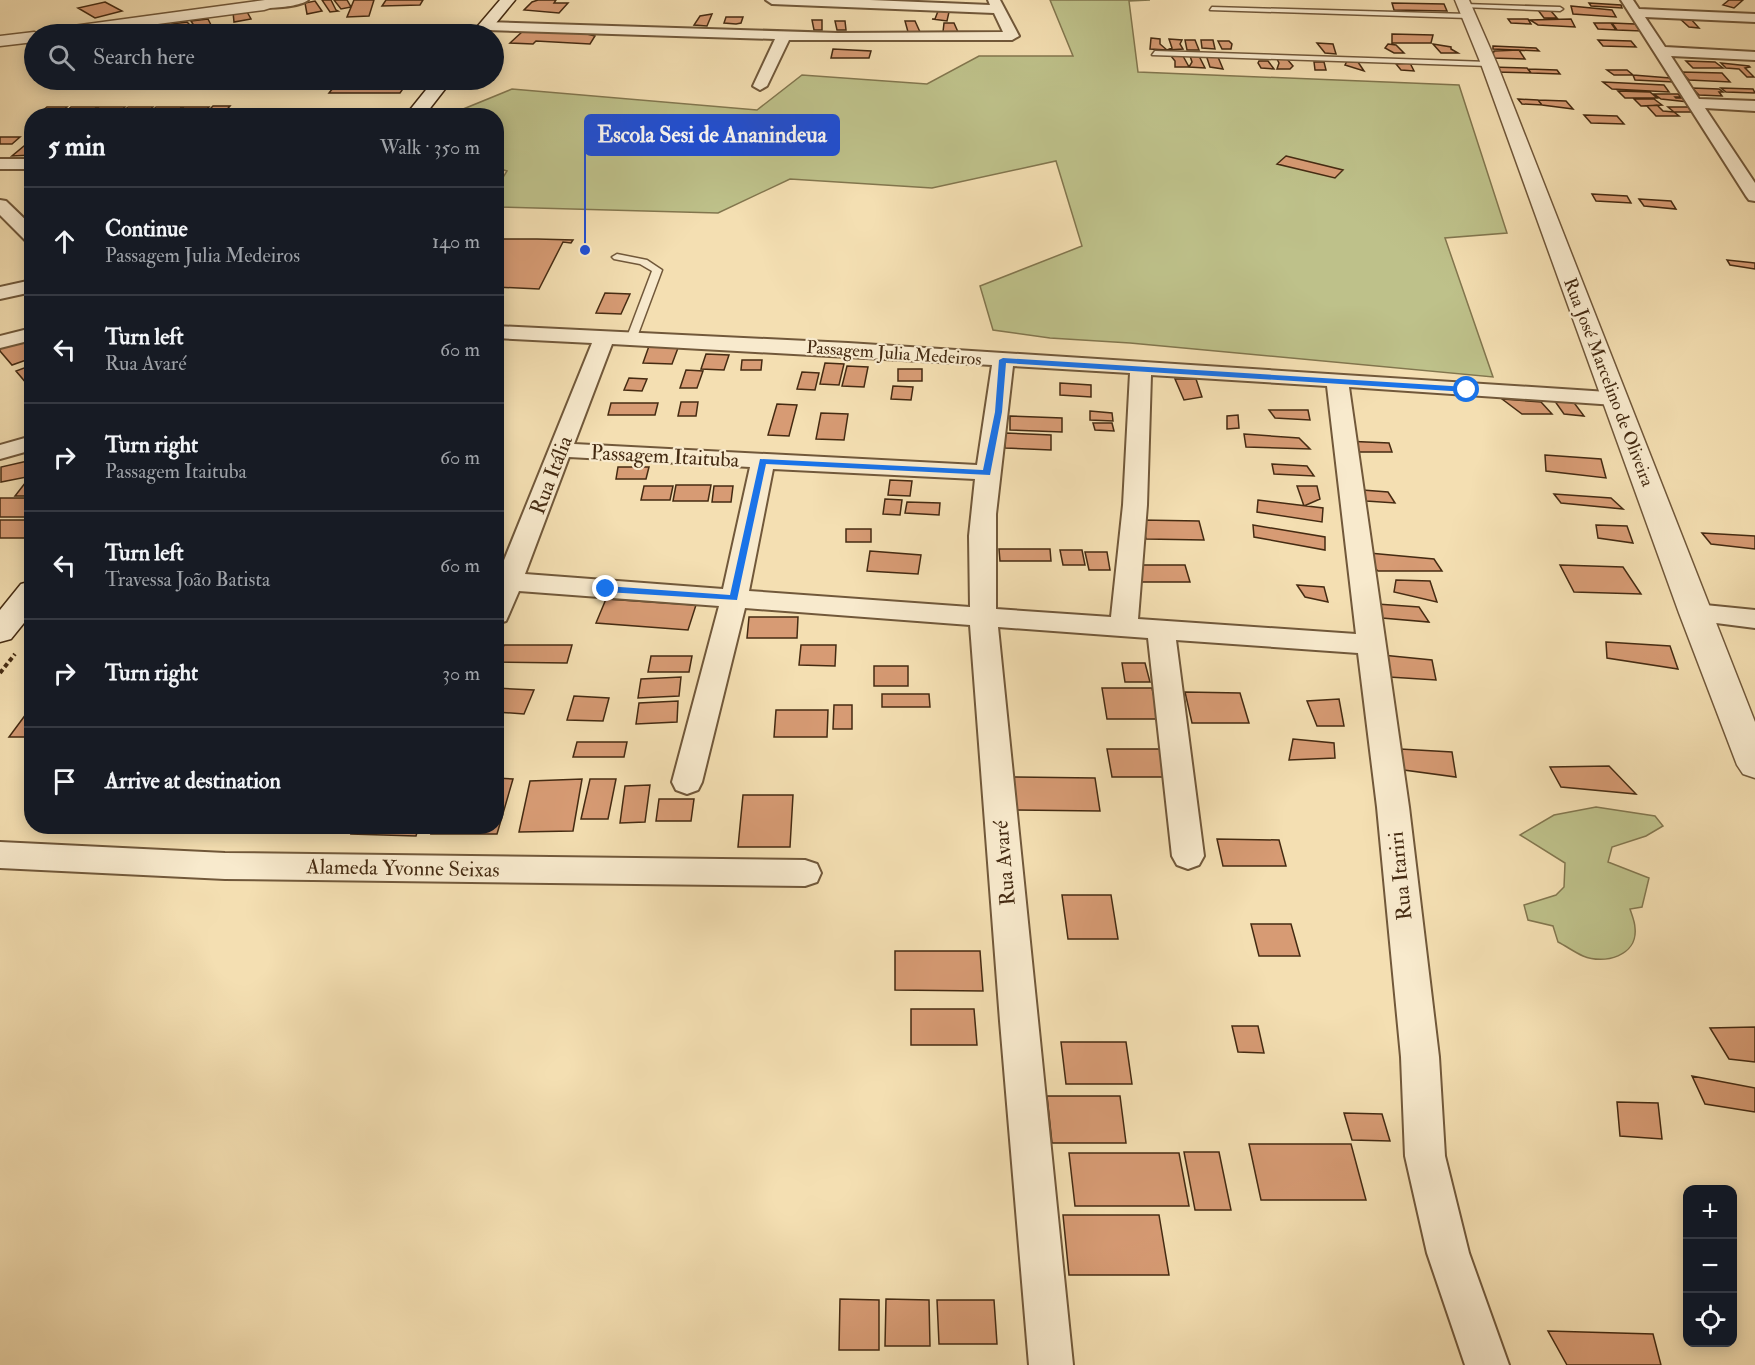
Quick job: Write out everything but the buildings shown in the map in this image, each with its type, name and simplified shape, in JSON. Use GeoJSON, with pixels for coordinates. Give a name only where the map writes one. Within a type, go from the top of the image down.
{"type":"FeatureCollection","features":[{"type":"Feature","properties":{"kind":"street"},"geometry":{"type":"LineString","coordinates":[[264,5],[280,0]]}},
{"type":"Feature","properties":{"kind":"street"},"geometry":{"type":"LineString","coordinates":[[124,24],[302,0]]}},
{"type":"Feature","properties":{"kind":"street"},"geometry":{"type":"LineString","coordinates":[[487,24],[508,0]]}},
{"type":"Feature","properties":{"kind":"street"},"geometry":{"type":"LineString","coordinates":[[504,30],[784,35],[848,20],[997,4],[1012,36],[848,20],[772,0]]}},
{"type":"Feature","properties":{"kind":"street"},"geometry":{"type":"LineString","coordinates":[[1627,0],[1638,13],[1659,51],[1755,196]]}},
{"type":"Feature","properties":{"kind":"street","name":"Rua José Marcelino de Oliveira"},"geometry":{"type":"LineString","coordinates":[[1465,7],[1489,64],[1695,613],[1755,765]]}},
{"type":"Feature","properties":{"kind":"street"},"geometry":{"type":"LineString","coordinates":[[1638,13],[1755,18]]}},
{"type":"Feature","properties":{"kind":"street"},"geometry":{"type":"LineString","coordinates":[[760,86],[784,35]]}},
{"type":"Feature","properties":{"kind":"street"},"geometry":{"type":"LineString","coordinates":[[0,41],[24,38]]}},
{"type":"Feature","properties":{"kind":"street"},"geometry":{"type":"LineString","coordinates":[[1659,51],[1755,56]]}},
{"type":"Feature","properties":{"kind":"street"},"geometry":{"type":"LineString","coordinates":[[420,108],[435,90]]}},
{"type":"Feature","properties":{"kind":"street"},"geometry":{"type":"LineString","coordinates":[[1694,103],[1755,106]]}},
{"type":"Feature","properties":{"kind":"street"},"geometry":{"type":"LineString","coordinates":[[1730,159],[1755,160]]}},
{"type":"Feature","properties":{"kind":"street"},"geometry":{"type":"LineString","coordinates":[[0,164],[24,164]]}},
{"type":"Feature","properties":{"kind":"street"},"geometry":{"type":"LineString","coordinates":[[0,205],[24,229]]}},
{"type":"Feature","properties":{"kind":"street"},"geometry":{"type":"LineString","coordinates":[[0,293],[24,288]]}},
{"type":"Feature","properties":{"kind":"street","name":"Passagem Julia Medeiros"},"geometry":{"type":"LineString","coordinates":[[504,332],[632,337],[1615,398]]}},
{"type":"Feature","properties":{"kind":"street"},"geometry":{"type":"LineString","coordinates":[[0,342],[24,336]]}},
{"type":"Feature","properties":{"kind":"street","name":"Rua Itália"},"geometry":{"type":"LineString","coordinates":[[504,597],[605,336]]}},
{"type":"Feature","properties":{"kind":"street","name":"Rua Avaré"},"geometry":{"type":"LineString","coordinates":[[1003,360],[998,412],[987,473],[982,536],[984,618],[1013,983],[1051,1365]]}},
{"type":"Feature","properties":{"kind":"street"},"geometry":{"type":"LineString","coordinates":[[1124,626],[1135,505],[1141,369]]}},
{"type":"Feature","properties":{"kind":"street","name":"Rua Itariri"},"geometry":{"type":"LineString","coordinates":[[1337,381],[1392,807],[1420,1057],[1425,1156],[1448,1253],[1487,1365]]}},
{"type":"Feature","properties":{"kind":"street"},"geometry":{"type":"LineString","coordinates":[[0,452],[24,445]]}},
{"type":"Feature","properties":{"kind":"street","name":"Passagem Itaituba"},"geometry":{"type":"LineString","coordinates":[[560,450],[987,473]]}},
{"type":"Feature","properties":{"kind":"street"},"geometry":{"type":"LineString","coordinates":[[687,782],[734,598],[763,461]]}},
{"type":"Feature","properties":{"kind":"street"},"geometry":{"type":"LineString","coordinates":[[511,582],[984,618],[1124,626],[1161,631],[1371,644]]}},
{"type":"Feature","properties":{"kind":"street"},"geometry":{"type":"LineString","coordinates":[[0,631],[24,601]]}},
{"type":"Feature","properties":{"kind":"street"},"geometry":{"type":"LineString","coordinates":[[1695,613],[1755,620]]}},
{"type":"Feature","properties":{"kind":"street"},"geometry":{"type":"LineString","coordinates":[[1161,631],[1188,856]]}},
{"type":"Feature","properties":{"kind":"street","name":"Alameda Yvonne Seixas"},"geometry":{"type":"LineString","coordinates":[[0,855],[225,866],[805,873]]}},
{"type":"Feature","properties":{"kind":"lane"},"geometry":{"type":"LineString","coordinates":[[1212,9],[1465,7],[1560,9]]}},
{"type":"Feature","properties":{"kind":"lane"},"geometry":{"type":"LineString","coordinates":[[1155,53],[1489,64]]}},
{"type":"Feature","properties":{"kind":"lane"},"geometry":{"type":"LineString","coordinates":[[617,257],[643,262],[657,270],[632,337]]}},
{"type":"Feature","properties":{"kind":"green space"},"geometry":{"type":"Polygon","coordinates":[[[1050,0],[1150,0],[1129,1],[1138,72],[1459,85],[1507,233],[1445,238],[1493,377],[1130,343],[1050,338],[993,330],[980,286],[1082,246],[1056,161],[932,188],[790,179],[718,213],[504,207],[504,176],[507,171],[504,170],[504,108],[466,108],[512,89],[757,110],[802,75],[927,84],[979,56],[1073,56],[1050,0]]]}},
{"type":"Feature","properties":{"kind":"green space"},"geometry":{"type":"Polygon","coordinates":[[[1596,807],[1655,816],[1663,826],[1646,836],[1612,847],[1608,862],[1649,878],[1642,907],[1630,909],[1635,928],[1631,945],[1618,956],[1591,959],[1558,942],[1553,926],[1528,920],[1524,905],[1556,895],[1564,887],[1565,863],[1520,835],[1554,815],[1596,807]]]}},
{"type":"Feature","properties":{"kind":"place","name":"Escola Sesi de Ananindeua"},"geometry":{"type":"Point","coordinates":[585,250]}},
{"type":"Feature","properties":{"kind":"route"},"geometry":{"type":"LineString","coordinates":[[606,589],[734,598],[763,461],[987,473],[998,412],[1003,360],[1467,390]]}}]}
